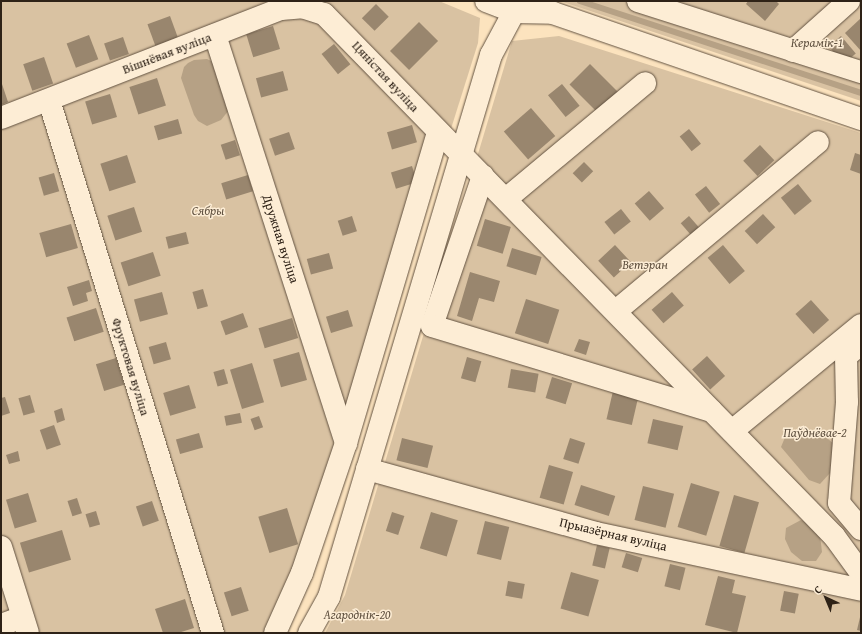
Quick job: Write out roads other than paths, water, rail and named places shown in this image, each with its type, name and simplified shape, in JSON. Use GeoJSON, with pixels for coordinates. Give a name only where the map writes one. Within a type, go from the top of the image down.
{"type":"FeatureCollection","features":[{"type":"Feature","properties":{"kind":"street"},"geometry":{"type":"LineString","coordinates":[[486,1],[553,13],[861,120]]}},
{"type":"Feature","properties":{"kind":"street"},"geometry":{"type":"LineString","coordinates":[[638,1],[861,72]]}},
{"type":"Feature","properties":{"kind":"street"},"geometry":{"type":"LineString","coordinates":[[794,51],[849,1]]}},
{"type":"Feature","properties":{"kind":"street"},"geometry":{"type":"LineString","coordinates":[[309,633],[329,597],[491,55],[515,6]]}},
{"type":"Feature","properties":{"kind":"street","name":"Вішнёвая вуліца"},"geometry":{"type":"LineString","coordinates":[[1,118],[291,7],[314,10],[333,22]]}},
{"type":"Feature","properties":{"kind":"street","name":"Цяністая вуліца"},"geometry":{"type":"LineString","coordinates":[[333,22],[438,133],[462,154],[834,536],[861,573]]}},
{"type":"Feature","properties":{"kind":"street","name":"Дружная вуліца"},"geometry":{"type":"LineString","coordinates":[[215,35],[346,443]]}},
{"type":"Feature","properties":{"kind":"street"},"geometry":{"type":"LineString","coordinates":[[506,199],[645,83]]}},
{"type":"Feature","properties":{"kind":"street","name":"Фруктовая вуліца"},"geometry":{"type":"LineString","coordinates":[[49,100],[213,633]]}},
{"type":"Feature","properties":{"kind":"street"},"geometry":{"type":"LineString","coordinates":[[275,633],[302,573],[346,443],[438,133]]}},
{"type":"Feature","properties":{"kind":"street"},"geometry":{"type":"LineString","coordinates":[[616,311],[818,142]]}},
{"type":"Feature","properties":{"kind":"street"},"geometry":{"type":"LineString","coordinates":[[483,176],[432,326],[713,411]]}},
{"type":"Feature","properties":{"kind":"street"},"geometry":{"type":"LineString","coordinates":[[732,431],[861,325]]}},
{"type":"Feature","properties":{"kind":"street"},"geometry":{"type":"LineString","coordinates":[[853,350],[854,402],[839,503],[861,529]]}},
{"type":"Feature","properties":{"kind":"street","name":"Прыазёрная вуліца"},"geometry":{"type":"LineString","coordinates":[[367,469],[596,533],[861,590]]}},
{"type":"Feature","properties":{"kind":"street"},"geometry":{"type":"LineString","coordinates":[[1,546],[26,625],[1,625]]}},
{"type":"Feature","properties":{"kind":"waterway"},"geometry":{"type":"LineString","coordinates":[[580,1],[861,93]]}},
{"type":"Feature","properties":{"kind":"park label","name":"Керамік-1"},"geometry":{"type":"Point","coordinates":[817,43]}},
{"type":"Feature","properties":{"kind":"park label","name":"Сябры"},"geometry":{"type":"Point","coordinates":[208,211]}},
{"type":"Feature","properties":{"kind":"park label","name":"Ветэран"},"geometry":{"type":"Point","coordinates":[645,265]}},
{"type":"Feature","properties":{"kind":"park label","name":"Паўднёвае-2"},"geometry":{"type":"Point","coordinates":[815,433]}},
{"type":"Feature","properties":{"kind":"park label","name":"Агароднік-20"},"geometry":{"type":"Point","coordinates":[357,615]}}]}
